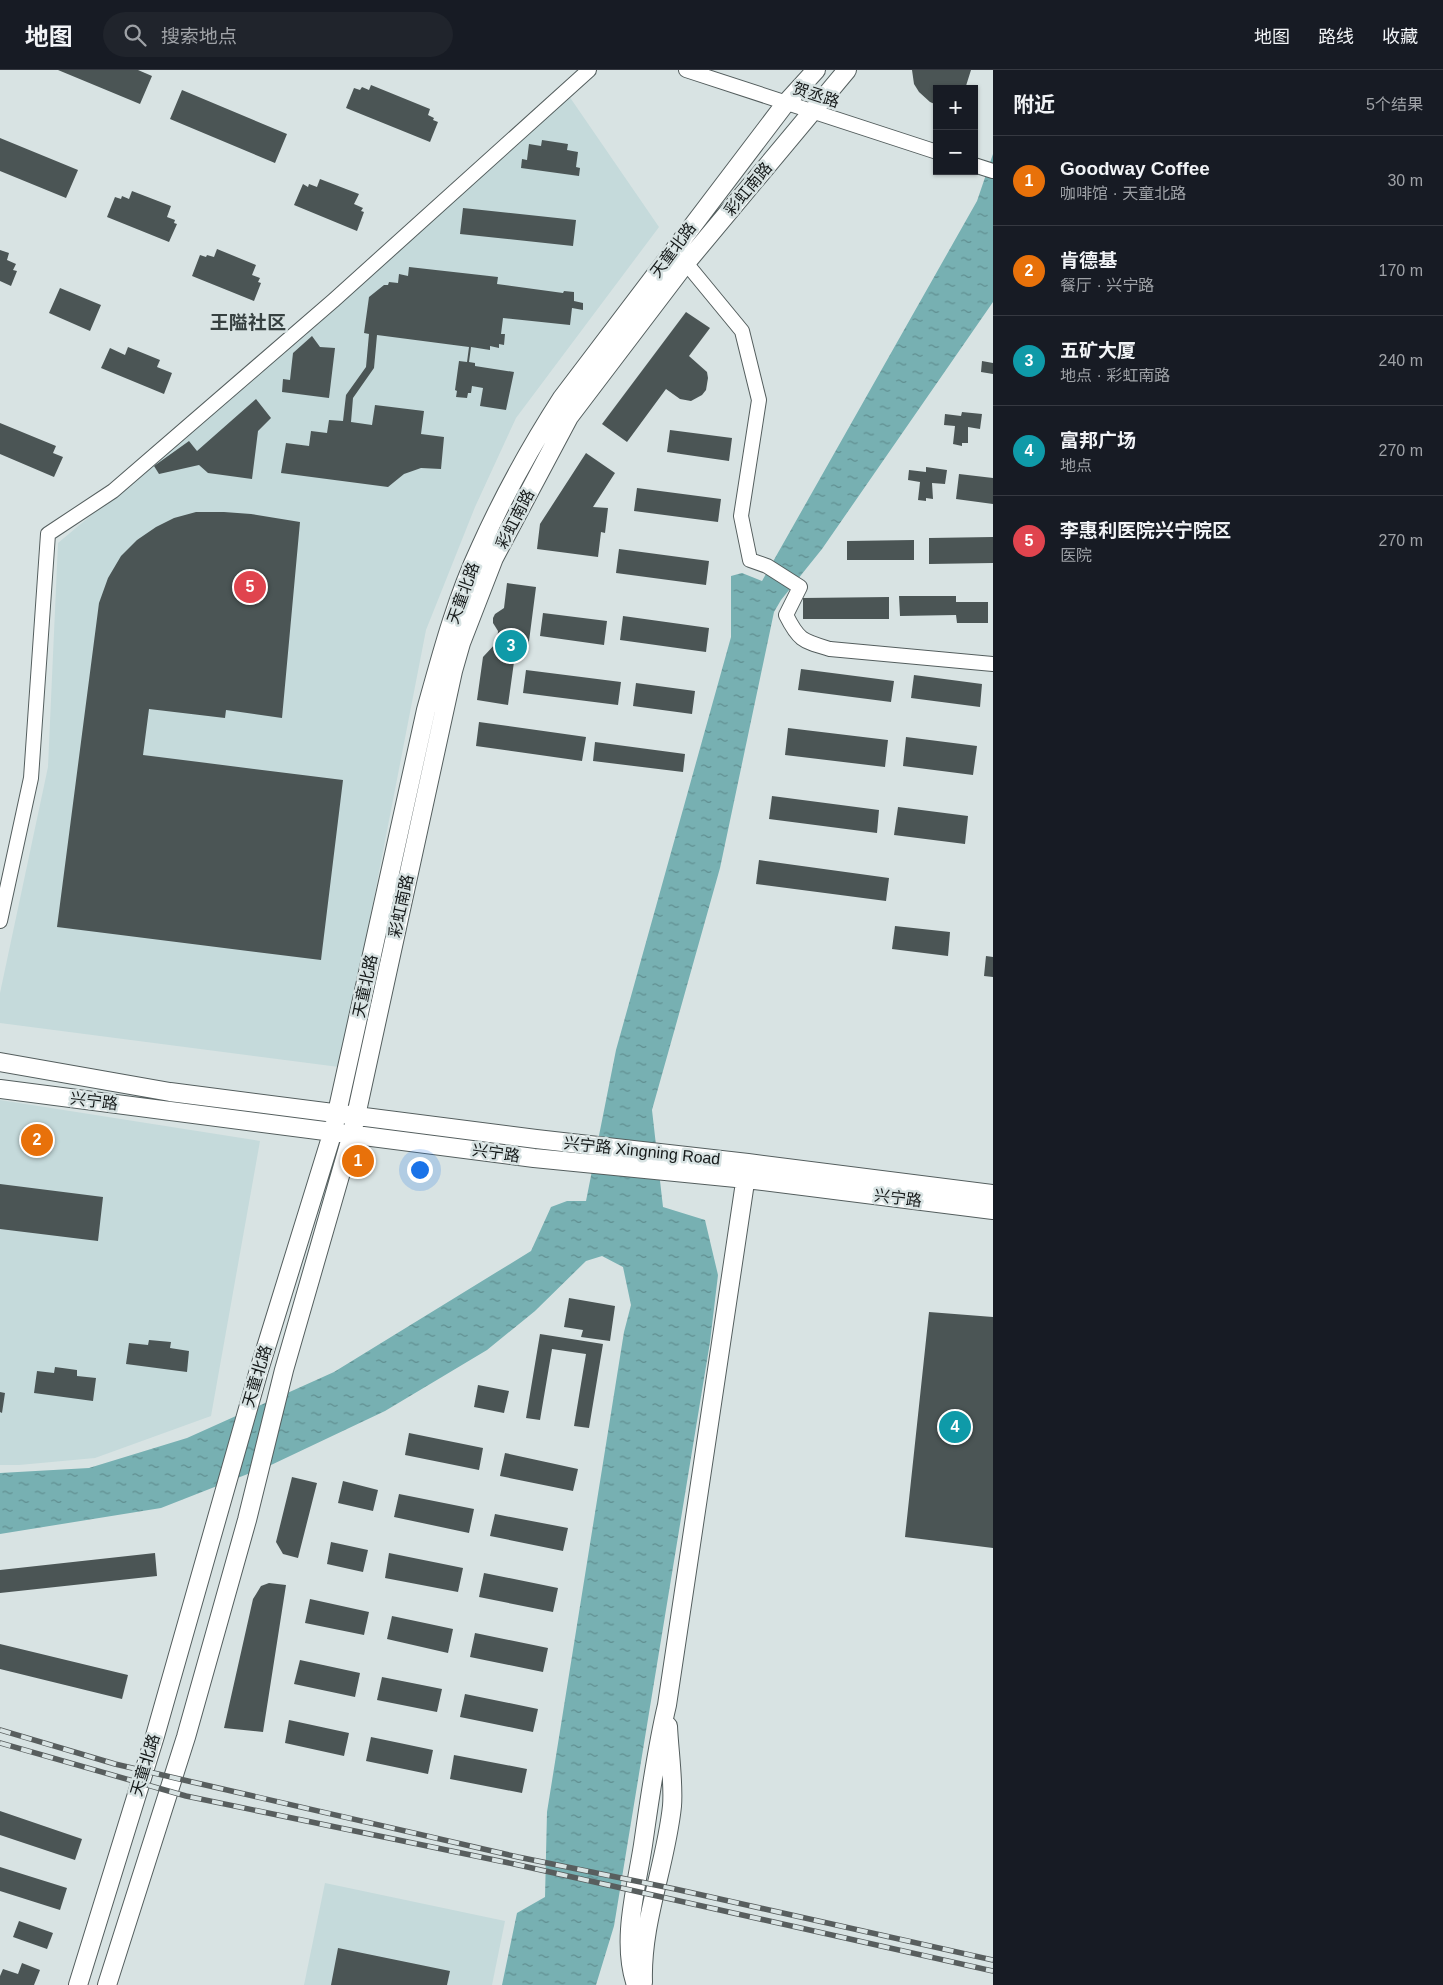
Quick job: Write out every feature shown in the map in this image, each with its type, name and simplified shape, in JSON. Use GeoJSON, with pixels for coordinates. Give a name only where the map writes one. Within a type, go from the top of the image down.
{"type":"FeatureCollection","features":[{"type":"Feature","properties":{"kind":"main road","name":"天童北路"},"geometry":{"type":"LineString","coordinates":[[78,1985],[154,1736],[252,1393],[333,1131],[426,710],[445,641],[479,549],[540,433],[562,398],[785,104],[816,70]]}},
{"type":"Feature","properties":{"kind":"main road","name":"彩虹南路"},"geometry":{"type":"LineString","coordinates":[[356,1115],[453,671],[461,643],[494,558],[569,418],[686,264],[847,70]]}},
{"type":"Feature","properties":{"kind":"main road","name":"兴宁路"},"geometry":{"type":"LineString","coordinates":[[0,1062],[170,1092],[536,1139]]}},
{"type":"Feature","properties":{"kind":"main road","name":"兴宁路"},"geometry":{"type":"LineString","coordinates":[[0,1089],[534,1158],[747,1171],[993,1194]]}},
{"type":"Feature","properties":{"kind":"main road","name":"天童北路"},"geometry":{"type":"LineString","coordinates":[[107,1985],[186,1737],[247,1520],[284,1370],[356,1115]]}},
{"type":"Feature","properties":{"kind":"main road","name":"兴宁路 Xingning Road"},"geometry":{"type":"LineString","coordinates":[[536,1139],[747,1171]]}},
{"type":"Feature","properties":{"kind":"main road","name":"兴宁路"},"geometry":{"type":"LineString","coordinates":[[747,1171],[993,1210]]}},
{"type":"Feature","properties":{"kind":"main road"},"geometry":{"type":"LineString","coordinates":[[636,1985],[631,1971],[629,1941],[631,1925],[656,1751],[667,1704],[747,1171]]}},
{"type":"Feature","properties":{"kind":"main road"},"geometry":{"type":"LineString","coordinates":[[643,1985],[642,1966],[645,1940],[672,1804],[667,1704]]}},
{"type":"Feature","properties":{"kind":"street"},"geometry":{"type":"LineString","coordinates":[[0,921],[31,778],[48,534],[113,491],[334,300],[589,70]]}},
{"type":"Feature","properties":{"kind":"street","name":"贺丞路"},"geometry":{"type":"LineString","coordinates":[[686,70],[785,104],[933,151]]}},
{"type":"Feature","properties":{"kind":"street"},"geometry":{"type":"LineString","coordinates":[[978,165],[993,171]]}},
{"type":"Feature","properties":{"kind":"street"},"geometry":{"type":"LineString","coordinates":[[686,264],[742,331],[759,400],[741,516],[750,560],[767,566],[800,587],[786,615],[795,634],[809,643],[830,649],[993,664]]}},
{"type":"Feature","properties":{"kind":"shaded area"},"geometry":{"type":"Polygon","coordinates":[[[569,96],[659,227],[516,418],[475,507],[426,630],[339,1067],[0,1023],[0,993],[48,767],[58,543],[113,497],[569,96]]]}},
{"type":"Feature","properties":{"kind":"shaded area"},"geometry":{"type":"Polygon","coordinates":[[[0,1100],[260,1141],[211,1416],[95,1458],[0,1465],[0,1100]]]}},
{"type":"Feature","properties":{"kind":"shaded area"},"geometry":{"type":"Polygon","coordinates":[[[325,1883],[505,1921],[492,1985],[304,1985],[325,1883]]]}},
{"type":"Feature","properties":{"kind":"water"},"geometry":{"type":"Polygon","coordinates":[[[993,154],[993,302],[822,549],[781,600],[774,612],[720,868],[652,1110],[663,1207],[705,1220],[718,1275],[710,1342],[614,1926],[596,1985],[502,1985],[517,1913],[545,1897],[547,1812],[624,1332],[631,1305],[623,1267],[602,1256],[586,1261],[535,1311],[487,1350],[385,1411],[271,1465],[161,1508],[0,1534],[0,1473],[89,1468],[187,1438],[334,1372],[531,1251],[551,1207],[567,1201],[586,1201],[616,1050],[731,637],[731,576],[742,573],[762,581],[977,201],[993,154]]]}},
{"type":"Feature","properties":{"kind":"building"},"geometry":{"type":"Polygon","coordinates":[[[58,70],[138,70],[152,76],[140,104],[58,70]]]}},
{"type":"Feature","properties":{"kind":"building"},"geometry":{"type":"Polygon","coordinates":[[[912,70],[971,70],[966,85],[933,85],[933,103],[919,92],[914,84],[912,70]]]}},
{"type":"Feature","properties":{"kind":"building"},"geometry":{"type":"Polygon","coordinates":[[[371,85],[430,109],[428,115],[438,122],[430,142],[346,108],[354,88],[360,90],[362,87],[369,90],[371,85]]]}},
{"type":"Feature","properties":{"kind":"building"},"geometry":{"type":"Polygon","coordinates":[[[182,90],[287,134],[275,163],[170,119],[182,90]]]}},
{"type":"Feature","properties":{"kind":"building"},"geometry":{"type":"Polygon","coordinates":[[[0,138],[78,170],[66,198],[0,171],[0,138]]]}},
{"type":"Feature","properties":{"kind":"building"},"geometry":{"type":"Polygon","coordinates":[[[542,140],[568,144],[567,150],[578,152],[576,167],[580,168],[579,176],[521,168],[522,159],[527,160],[529,144],[541,146],[542,140]]]}},
{"type":"Feature","properties":{"kind":"building"},"geometry":{"type":"Polygon","coordinates":[[[320,179],[359,194],[354,204],[363,208],[361,211],[364,212],[357,231],[294,205],[303,184],[308,187],[309,184],[317,187],[320,179]]]}},
{"type":"Feature","properties":{"kind":"building"},"geometry":{"type":"Polygon","coordinates":[[[132,191],[171,206],[167,217],[175,220],[174,223],[177,224],[169,242],[107,217],[115,197],[121,199],[122,196],[129,199],[132,191]]]}},
{"type":"Feature","properties":{"kind":"building"},"geometry":{"type":"Polygon","coordinates":[[[463,208],[576,220],[573,246],[460,234],[463,208]]]}},
{"type":"Feature","properties":{"kind":"building"},"geometry":{"type":"Polygon","coordinates":[[[217,249],[256,265],[252,275],[260,278],[258,282],[261,283],[254,301],[192,276],[200,255],[214,257],[217,249]]]}},
{"type":"Feature","properties":{"kind":"building"},"geometry":{"type":"Polygon","coordinates":[[[0,250],[9,253],[7,260],[16,264],[13,270],[17,271],[11,286],[0,281],[0,250]]]}},
{"type":"Feature","properties":{"kind":"building"},"geometry":{"type":"Polygon","coordinates":[[[409,267],[498,277],[497,284],[563,293],[564,291],[574,292],[574,301],[583,303],[583,310],[572,308],[570,325],[503,318],[501,334],[505,334],[504,345],[499,344],[499,348],[490,346],[490,350],[471,347],[469,362],[475,363],[475,366],[514,372],[506,410],[480,406],[483,388],[472,386],[471,393],[468,393],[467,398],[456,397],[457,391],[455,390],[459,361],[467,362],[469,347],[377,335],[374,368],[353,398],[351,422],[372,425],[375,405],[424,411],[421,434],[444,437],[441,469],[421,468],[404,474],[388,487],[281,473],[286,443],[309,446],[311,431],[327,433],[329,420],[343,421],[346,395],[366,367],[369,334],[364,333],[369,297],[384,285],[388,285],[389,282],[398,283],[399,274],[408,276],[409,267]]]}},
{"type":"Feature","properties":{"kind":"building"},"geometry":{"type":"Polygon","coordinates":[[[60,288],[101,305],[90,331],[49,313],[60,288]]]}},
{"type":"Feature","properties":{"kind":"building"},"geometry":{"type":"Polygon","coordinates":[[[686,312],[710,328],[689,356],[707,372],[706,390],[702,395],[691,401],[680,399],[666,389],[627,442],[602,424],[686,312]]]}},
{"type":"Feature","properties":{"kind":"building"},"geometry":{"type":"Polygon","coordinates":[[[312,336],[320,347],[335,348],[329,398],[282,392],[283,379],[290,380],[293,353],[312,336]]]}},
{"type":"Feature","properties":{"kind":"building"},"geometry":{"type":"Polygon","coordinates":[[[128,347],[160,360],[157,367],[172,373],[164,394],[101,368],[110,348],[125,355],[128,347]]]}},
{"type":"Feature","properties":{"kind":"building"},"geometry":{"type":"Polygon","coordinates":[[[982,361],[993,363],[993,374],[981,372],[982,361]]]}},
{"type":"Feature","properties":{"kind":"building"},"geometry":{"type":"Polygon","coordinates":[[[256,399],[271,418],[258,431],[252,479],[208,473],[199,465],[159,474],[154,466],[189,441],[197,451],[256,399]]]}},
{"type":"Feature","properties":{"kind":"building"},"geometry":{"type":"Polygon","coordinates":[[[962,412],[982,414],[980,429],[968,427],[968,443],[962,443],[962,446],[953,444],[955,426],[944,425],[945,414],[961,416],[962,412]]]}},
{"type":"Feature","properties":{"kind":"building"},"geometry":{"type":"Polygon","coordinates":[[[0,423],[56,446],[53,453],[63,457],[54,477],[0,454],[0,423]]]}},
{"type":"Feature","properties":{"kind":"building"},"geometry":{"type":"Polygon","coordinates":[[[670,430],[732,438],[729,461],[667,452],[670,430]]]}},
{"type":"Feature","properties":{"kind":"building"},"geometry":{"type":"Polygon","coordinates":[[[586,453],[615,473],[593,507],[608,508],[605,533],[601,532],[598,557],[537,549],[540,524],[586,453]]]}},
{"type":"Feature","properties":{"kind":"building"},"geometry":{"type":"Polygon","coordinates":[[[926,467],[947,470],[945,484],[932,483],[933,499],[926,498],[926,501],[918,500],[920,482],[908,480],[909,470],[926,472],[926,467]]]}},
{"type":"Feature","properties":{"kind":"building"},"geometry":{"type":"Polygon","coordinates":[[[959,474],[993,478],[993,504],[956,499],[959,474]]]}},
{"type":"Feature","properties":{"kind":"building"},"geometry":{"type":"Polygon","coordinates":[[[637,488],[721,499],[718,522],[634,511],[637,488]]]}},
{"type":"Feature","properties":{"kind":"building"},"geometry":{"type":"Polygon","coordinates":[[[196,512],[251,514],[300,522],[282,718],[226,710],[225,718],[149,709],[143,755],[343,780],[321,960],[57,927],[99,603],[108,578],[121,556],[137,540],[174,518],[196,512]]]}},
{"type":"Feature","properties":{"kind":"building"},"geometry":{"type":"Polygon","coordinates":[[[993,537],[993,563],[929,564],[929,538],[993,537]]]}},
{"type":"Feature","properties":{"kind":"building"},"geometry":{"type":"Polygon","coordinates":[[[914,540],[914,560],[847,560],[847,541],[914,540]]]}},
{"type":"Feature","properties":{"kind":"building"},"geometry":{"type":"Polygon","coordinates":[[[619,549],[709,561],[706,585],[616,573],[619,549]]]}},
{"type":"Feature","properties":{"kind":"building"},"geometry":{"type":"Polygon","coordinates":[[[507,583],[536,587],[528,649],[514,662],[508,705],[477,700],[483,657],[497,642],[498,631],[493,623],[493,618],[495,614],[504,608],[507,583]]]}},
{"type":"Feature","properties":{"kind":"building"},"geometry":{"type":"Polygon","coordinates":[[[899,596],[956,596],[956,602],[988,602],[988,623],[957,623],[956,615],[900,616],[899,596]]]}},
{"type":"Feature","properties":{"kind":"building"},"geometry":{"type":"Polygon","coordinates":[[[889,597],[889,619],[803,619],[803,598],[889,597]]]}},
{"type":"Feature","properties":{"kind":"building"},"geometry":{"type":"Polygon","coordinates":[[[543,613],[607,621],[604,645],[540,636],[543,613]]]}},
{"type":"Feature","properties":{"kind":"building"},"geometry":{"type":"Polygon","coordinates":[[[623,616],[709,628],[706,652],[620,640],[623,616]]]}},
{"type":"Feature","properties":{"kind":"building"},"geometry":{"type":"Polygon","coordinates":[[[801,669],[894,681],[891,702],[798,690],[801,669]]]}},
{"type":"Feature","properties":{"kind":"building"},"geometry":{"type":"Polygon","coordinates":[[[526,670],[621,682],[618,705],[523,693],[526,670]]]}},
{"type":"Feature","properties":{"kind":"building"},"geometry":{"type":"Polygon","coordinates":[[[914,675],[982,684],[980,707],[911,698],[914,675]]]}},
{"type":"Feature","properties":{"kind":"building"},"geometry":{"type":"Polygon","coordinates":[[[636,683],[695,691],[692,714],[633,706],[636,683]]]}},
{"type":"Feature","properties":{"kind":"building"},"geometry":{"type":"Polygon","coordinates":[[[479,722],[586,737],[582,761],[476,746],[479,722]]]}},
{"type":"Feature","properties":{"kind":"building"},"geometry":{"type":"Polygon","coordinates":[[[788,728],[888,740],[885,767],[785,755],[788,728]]]}},
{"type":"Feature","properties":{"kind":"building"},"geometry":{"type":"Polygon","coordinates":[[[906,737],[977,746],[973,775],[903,766],[906,737]]]}},
{"type":"Feature","properties":{"kind":"building"},"geometry":{"type":"Polygon","coordinates":[[[595,742],[685,754],[683,772],[593,761],[595,742]]]}},
{"type":"Feature","properties":{"kind":"building"},"geometry":{"type":"Polygon","coordinates":[[[772,796],[879,810],[877,833],[769,819],[772,796]]]}},
{"type":"Feature","properties":{"kind":"building"},"geometry":{"type":"Polygon","coordinates":[[[898,807],[968,816],[965,844],[894,835],[898,807]]]}},
{"type":"Feature","properties":{"kind":"building"},"geometry":{"type":"Polygon","coordinates":[[[759,860],[889,878],[886,901],[756,884],[759,860]]]}},
{"type":"Feature","properties":{"kind":"building"},"geometry":{"type":"Polygon","coordinates":[[[895,926],[950,932],[948,956],[892,949],[895,926]]]}},
{"type":"Feature","properties":{"kind":"building"},"geometry":{"type":"Polygon","coordinates":[[[986,956],[993,957],[993,977],[984,976],[986,956]]]}},
{"type":"Feature","properties":{"kind":"building"},"geometry":{"type":"Polygon","coordinates":[[[0,1184],[103,1197],[98,1241],[0,1229],[0,1184]]]}},
{"type":"Feature","properties":{"kind":"building"},"geometry":{"type":"Polygon","coordinates":[[[569,1298],[615,1306],[610,1341],[581,1337],[583,1330],[564,1327],[569,1298]]]}},
{"type":"Feature","properties":{"kind":"building"},"geometry":{"type":"Polygon","coordinates":[[[929,1312],[993,1317],[993,1548],[905,1537],[929,1312]]]}},
{"type":"Feature","properties":{"kind":"building"},"geometry":{"type":"Polygon","coordinates":[[[540,1334],[603,1344],[589,1428],[574,1426],[586,1354],[552,1349],[540,1420],[526,1418],[540,1334]]]}},
{"type":"Feature","properties":{"kind":"building"},"geometry":{"type":"Polygon","coordinates":[[[149,1340],[171,1342],[170,1348],[189,1351],[187,1372],[126,1364],[129,1343],[148,1345],[149,1340]]]}},
{"type":"Feature","properties":{"kind":"building"},"geometry":{"type":"Polygon","coordinates":[[[55,1367],[77,1370],[77,1376],[96,1378],[93,1401],[34,1393],[37,1371],[54,1373],[55,1367]]]}},
{"type":"Feature","properties":{"kind":"building"},"geometry":{"type":"Polygon","coordinates":[[[478,1385],[509,1391],[504,1413],[474,1407],[478,1385]]]}},
{"type":"Feature","properties":{"kind":"building"},"geometry":{"type":"Polygon","coordinates":[[[0,1392],[5,1393],[2,1413],[0,1412],[0,1392]]]}},
{"type":"Feature","properties":{"kind":"building"},"geometry":{"type":"Polygon","coordinates":[[[409,1433],[483,1448],[479,1470],[405,1455],[409,1433]]]}},
{"type":"Feature","properties":{"kind":"building"},"geometry":{"type":"Polygon","coordinates":[[[505,1453],[578,1469],[573,1491],[500,1476],[505,1453]]]}},
{"type":"Feature","properties":{"kind":"building"},"geometry":{"type":"Polygon","coordinates":[[[292,1477],[317,1483],[298,1558],[283,1554],[276,1542],[292,1477]]]}},
{"type":"Feature","properties":{"kind":"building"},"geometry":{"type":"Polygon","coordinates":[[[343,1481],[378,1490],[373,1511],[338,1503],[343,1481]]]}},
{"type":"Feature","properties":{"kind":"building"},"geometry":{"type":"Polygon","coordinates":[[[399,1494],[474,1509],[469,1533],[394,1517],[399,1494]]]}},
{"type":"Feature","properties":{"kind":"building"},"geometry":{"type":"Polygon","coordinates":[[[495,1514],[568,1528],[563,1551],[490,1536],[495,1514]]]}},
{"type":"Feature","properties":{"kind":"building"},"geometry":{"type":"Polygon","coordinates":[[[331,1542],[368,1550],[363,1572],[327,1564],[331,1542]]]}},
{"type":"Feature","properties":{"kind":"building"},"geometry":{"type":"Polygon","coordinates":[[[155,1553],[157,1576],[0,1593],[0,1570],[155,1553]]]}},
{"type":"Feature","properties":{"kind":"building"},"geometry":{"type":"Polygon","coordinates":[[[389,1553],[463,1568],[458,1592],[385,1578],[389,1553]]]}},
{"type":"Feature","properties":{"kind":"building"},"geometry":{"type":"Polygon","coordinates":[[[484,1573],[558,1588],[553,1612],[479,1597],[484,1573]]]}},
{"type":"Feature","properties":{"kind":"building"},"geometry":{"type":"Polygon","coordinates":[[[269,1583],[286,1585],[263,1732],[224,1728],[253,1599],[261,1586],[269,1583]]]}},
{"type":"Feature","properties":{"kind":"building"},"geometry":{"type":"Polygon","coordinates":[[[310,1599],[369,1612],[364,1635],[305,1623],[310,1599]]]}},
{"type":"Feature","properties":{"kind":"building"},"geometry":{"type":"Polygon","coordinates":[[[392,1616],[453,1629],[448,1653],[387,1639],[392,1616]]]}},
{"type":"Feature","properties":{"kind":"building"},"geometry":{"type":"Polygon","coordinates":[[[475,1633],[548,1648],[543,1672],[470,1657],[475,1633]]]}},
{"type":"Feature","properties":{"kind":"building"},"geometry":{"type":"Polygon","coordinates":[[[0,1644],[128,1675],[122,1699],[0,1669],[0,1644]]]}},
{"type":"Feature","properties":{"kind":"building"},"geometry":{"type":"Polygon","coordinates":[[[300,1660],[360,1673],[355,1697],[294,1684],[300,1660]]]}},
{"type":"Feature","properties":{"kind":"building"},"geometry":{"type":"Polygon","coordinates":[[[382,1677],[442,1689],[437,1712],[377,1700],[382,1677]]]}},
{"type":"Feature","properties":{"kind":"building"},"geometry":{"type":"Polygon","coordinates":[[[465,1694],[538,1709],[533,1732],[460,1717],[465,1694]]]}},
{"type":"Feature","properties":{"kind":"building"},"geometry":{"type":"Polygon","coordinates":[[[289,1720],[349,1733],[344,1756],[285,1743],[289,1720]]]}},
{"type":"Feature","properties":{"kind":"building"},"geometry":{"type":"Polygon","coordinates":[[[371,1737],[433,1750],[428,1774],[366,1761],[371,1737]]]}},
{"type":"Feature","properties":{"kind":"building"},"geometry":{"type":"Polygon","coordinates":[[[454,1755],[527,1769],[522,1793],[450,1779],[454,1755]]]}},
{"type":"Feature","properties":{"kind":"building"},"geometry":{"type":"Polygon","coordinates":[[[0,1811],[82,1839],[75,1860],[0,1835],[0,1811]]]}},
{"type":"Feature","properties":{"kind":"building"},"geometry":{"type":"Polygon","coordinates":[[[0,1867],[67,1888],[60,1910],[0,1891],[0,1867]]]}},
{"type":"Feature","properties":{"kind":"building"},"geometry":{"type":"Polygon","coordinates":[[[19,1921],[53,1933],[47,1949],[13,1937],[19,1921]]]}},
{"type":"Feature","properties":{"kind":"building"},"geometry":{"type":"Polygon","coordinates":[[[338,1948],[450,1971],[447,1985],[331,1985],[338,1948]]]}},
{"type":"Feature","properties":{"kind":"building"},"geometry":{"type":"Polygon","coordinates":[[[22,1963],[40,1970],[34,1985],[0,1985],[0,1976],[3,1969],[18,1974],[22,1963]]]}},
{"type":"Feature","properties":{"kind":"railway"},"geometry":{"type":"LineString","coordinates":[[0,1730],[115,1764],[188,1781],[518,1857],[675,1889],[993,1960]]}},
{"type":"Feature","properties":{"kind":"railway"},"geometry":{"type":"LineString","coordinates":[[0,1743],[186,1796],[514,1864],[993,1971]]}},
{"type":"Feature","properties":{"kind":"place","name":"李惠利医院兴宁院区"},"geometry":{"type":"Point","coordinates":[250,587]}},
{"type":"Feature","properties":{"kind":"place","name":"五矿大厦"},"geometry":{"type":"Point","coordinates":[511,646]}},
{"type":"Feature","properties":{"kind":"place","name":"肯德基"},"geometry":{"type":"Point","coordinates":[37,1140]}},
{"type":"Feature","properties":{"kind":"place","name":"Goodway Coffee"},"geometry":{"type":"Point","coordinates":[358,1161]}},
{"type":"Feature","properties":{"kind":"place","name":"富邦广场"},"geometry":{"type":"Point","coordinates":[955,1427]}},
{"type":"Feature","properties":{"kind":"district","name":"王隘社区"},"geometry":{"type":"Point","coordinates":[248,322]}}]}
